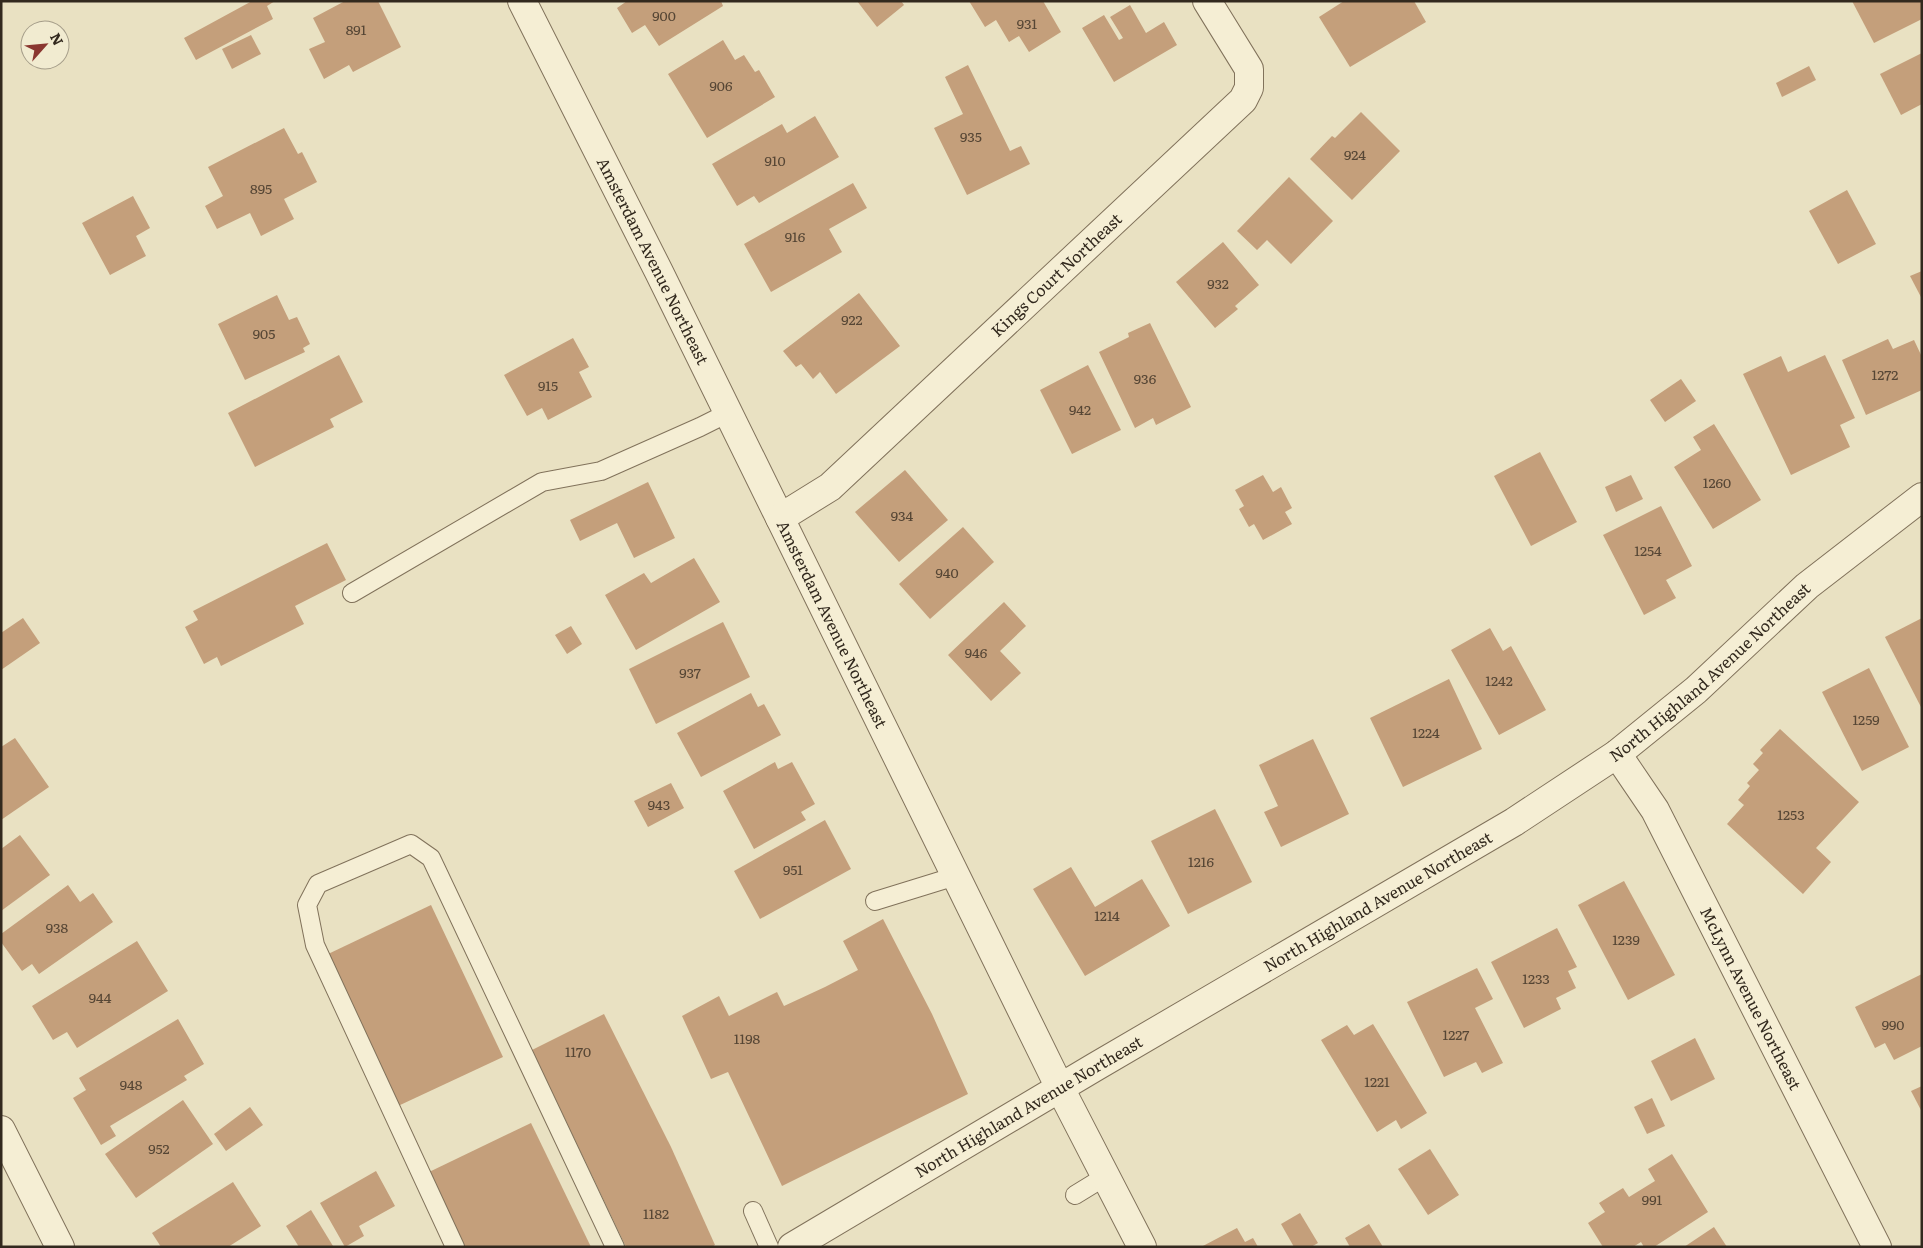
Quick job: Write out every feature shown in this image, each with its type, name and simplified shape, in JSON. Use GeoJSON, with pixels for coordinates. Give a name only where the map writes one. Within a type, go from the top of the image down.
{"type":"FeatureCollection","features":[{"type":"Feature","properties":{"kind":"street","name":"Amsterdam Avenue Northeast"},"geometry":{"type":"LineString","coordinates":[[522,1],[636,225],[1060,1088],[1142,1247]]}},
{"type":"Feature","properties":{"kind":"street","name":"Kings Court Northeast"},"geometry":{"type":"LineString","coordinates":[[780,518],[830,487],[1243,100],[1249,88],[1249,69],[1207,1]]}},
{"type":"Feature","properties":{"kind":"street","name":"North Highland Avenue Northeast"},"geometry":{"type":"LineString","coordinates":[[792,1247],[1514,822],[1617,754],[1696,690],[1807,586],[1922,497]]}},
{"type":"Feature","properties":{"kind":"street","name":"McLynn Avenue Northeast"},"geometry":{"type":"LineString","coordinates":[[1617,754],[1654,810],[1877,1247]]}},
{"type":"Feature","properties":{"kind":"street"},"geometry":{"type":"LineString","coordinates":[[1,1130],[60,1247]]}},
{"type":"Feature","properties":{"kind":"lane"},"geometry":{"type":"LineString","coordinates":[[352,593],[542,482],[601,471],[728,413]]}},
{"type":"Feature","properties":{"kind":"lane"},"geometry":{"type":"LineString","coordinates":[[456,1247],[315,945],[307,905],[318,884],[411,844],[431,858],[615,1247]]}},
{"type":"Feature","properties":{"kind":"lane"},"geometry":{"type":"LineString","coordinates":[[875,902],[956,876]]}},
{"type":"Feature","properties":{"kind":"lane"},"geometry":{"type":"LineString","coordinates":[[1075,1196],[1106,1176]]}},
{"type":"Feature","properties":{"kind":"lane"},"geometry":{"type":"LineString","coordinates":[[753,1211],[769,1247]]}},
{"type":"Feature","properties":{"kind":"building"},"geometry":{"type":"Polygon","coordinates":[[[252,1],[275,1],[267,6],[273,19],[196,60],[184,38],[252,1]]]}},
{"type":"Feature","properties":{"kind":"building"},"geometry":{"type":"Polygon","coordinates":[[[345,1],[378,1],[401,47],[353,72],[349,65],[324,79],[309,49],[325,42],[313,18],[345,1]]]}},
{"type":"Feature","properties":{"kind":"building"},"geometry":{"type":"Polygon","coordinates":[[[627,1],[721,1],[723,6],[659,46],[645,25],[632,33],[617,8],[627,1]]]}},
{"type":"Feature","properties":{"kind":"building"},"geometry":{"type":"Polygon","coordinates":[[[857,1],[901,1],[904,5],[877,27],[857,1]]]}},
{"type":"Feature","properties":{"kind":"building"},"geometry":{"type":"Polygon","coordinates":[[[969,1],[1043,1],[1061,32],[1029,52],[1019,36],[1009,42],[996,20],[985,27],[969,1]]]}},
{"type":"Feature","properties":{"kind":"building"},"geometry":{"type":"Polygon","coordinates":[[[1344,1],[1414,1],[1426,22],[1350,67],[1319,17],[1344,1]]]}},
{"type":"Feature","properties":{"kind":"building"},"geometry":{"type":"Polygon","coordinates":[[[1852,1],[1922,1],[1922,19],[1874,43],[1852,1]]]}},
{"type":"Feature","properties":{"kind":"building"},"geometry":{"type":"Polygon","coordinates":[[[1130,5],[1146,33],[1164,22],[1177,45],[1114,82],[1082,28],[1104,15],[1119,40],[1123,38],[1110,17],[1130,5]]]}},
{"type":"Feature","properties":{"kind":"building"},"geometry":{"type":"Polygon","coordinates":[[[251,35],[261,54],[232,69],[222,49],[251,35]]]}},
{"type":"Feature","properties":{"kind":"building"},"geometry":{"type":"Polygon","coordinates":[[[723,40],[735,60],[744,55],[755,72],[759,70],[775,97],[707,138],[668,74],[723,40]]]}},
{"type":"Feature","properties":{"kind":"building"},"geometry":{"type":"Polygon","coordinates":[[[1922,53],[1922,104],[1901,115],[1880,74],[1922,53]]]}},
{"type":"Feature","properties":{"kind":"building"},"geometry":{"type":"Polygon","coordinates":[[[968,65],[1010,151],[1021,146],[1030,164],[967,195],[934,128],[963,114],[945,77],[968,65]]]}},
{"type":"Feature","properties":{"kind":"building"},"geometry":{"type":"Polygon","coordinates":[[[1809,66],[1816,80],[1782,97],[1776,83],[1809,66]]]}},
{"type":"Feature","properties":{"kind":"building"},"geometry":{"type":"Polygon","coordinates":[[[1361,112],[1400,151],[1352,200],[1310,159],[1332,136],[1335,138],[1361,112]]]}},
{"type":"Feature","properties":{"kind":"building"},"geometry":{"type":"Polygon","coordinates":[[[815,116],[839,157],[759,203],[754,196],[737,206],[712,164],[782,124],[787,133],[815,116]]]}},
{"type":"Feature","properties":{"kind":"building"},"geometry":{"type":"Polygon","coordinates":[[[284,128],[298,154],[302,152],[317,182],[284,199],[294,219],[261,236],[250,213],[217,229],[205,206],[223,196],[208,167],[284,128]]]}},
{"type":"Feature","properties":{"kind":"building"},"geometry":{"type":"Polygon","coordinates":[[[1289,177],[1333,221],[1291,264],[1267,240],[1257,250],[1237,231],[1289,177]]]}},
{"type":"Feature","properties":{"kind":"building"},"geometry":{"type":"Polygon","coordinates":[[[853,183],[867,208],[829,229],[842,252],[771,292],[744,244],[853,183]]]}},
{"type":"Feature","properties":{"kind":"building"},"geometry":{"type":"Polygon","coordinates":[[[1847,190],[1876,244],[1838,264],[1809,211],[1847,190]]]}},
{"type":"Feature","properties":{"kind":"building"},"geometry":{"type":"Polygon","coordinates":[[[133,196],[150,228],[136,236],[146,256],[110,275],[82,223],[133,196]]]}},
{"type":"Feature","properties":{"kind":"building"},"geometry":{"type":"Polygon","coordinates":[[[1223,242],[1259,285],[1235,306],[1238,309],[1215,328],[1176,282],[1223,242]]]}},
{"type":"Feature","properties":{"kind":"building"},"geometry":{"type":"Polygon","coordinates":[[[1922,271],[1922,299],[1910,276],[1922,271]]]}},
{"type":"Feature","properties":{"kind":"building"},"geometry":{"type":"Polygon","coordinates":[[[859,293],[900,346],[836,394],[820,372],[813,379],[801,364],[796,367],[783,351],[859,293]]]}},
{"type":"Feature","properties":{"kind":"building"},"geometry":{"type":"Polygon","coordinates":[[[277,295],[289,320],[297,317],[310,344],[303,348],[305,352],[245,380],[218,324],[277,295]]]}},
{"type":"Feature","properties":{"kind":"building"},"geometry":{"type":"Polygon","coordinates":[[[1150,323],[1191,407],[1156,425],[1153,418],[1135,428],[1099,352],[1129,337],[1128,333],[1150,323]]]}},
{"type":"Feature","properties":{"kind":"building"},"geometry":{"type":"Polygon","coordinates":[[[573,338],[589,367],[579,372],[592,397],[548,420],[542,408],[527,416],[504,375],[573,338]]]}},
{"type":"Feature","properties":{"kind":"building"},"geometry":{"type":"Polygon","coordinates":[[[1888,339],[1893,349],[1914,340],[1922,357],[1922,390],[1866,415],[1842,360],[1888,339]]]}},
{"type":"Feature","properties":{"kind":"building"},"geometry":{"type":"Polygon","coordinates":[[[339,355],[363,402],[330,419],[334,427],[255,467],[228,413],[339,355]]]}},
{"type":"Feature","properties":{"kind":"building"},"geometry":{"type":"Polygon","coordinates":[[[1825,355],[1855,418],[1840,425],[1850,447],[1791,475],[1743,374],[1781,356],[1788,372],[1825,355]]]}},
{"type":"Feature","properties":{"kind":"building"},"geometry":{"type":"Polygon","coordinates":[[[1088,365],[1121,430],[1072,454],[1040,390],[1088,365]]]}},
{"type":"Feature","properties":{"kind":"building"},"geometry":{"type":"Polygon","coordinates":[[[1681,379],[1696,401],[1665,422],[1650,400],[1681,379]]]}},
{"type":"Feature","properties":{"kind":"building"},"geometry":{"type":"Polygon","coordinates":[[[1714,424],[1761,500],[1713,529],[1674,467],[1701,450],[1693,437],[1714,424]]]}},
{"type":"Feature","properties":{"kind":"building"},"geometry":{"type":"Polygon","coordinates":[[[1540,452],[1577,522],[1531,546],[1494,476],[1540,452]]]}},
{"type":"Feature","properties":{"kind":"building"},"geometry":{"type":"Polygon","coordinates":[[[905,470],[948,520],[899,562],[855,512],[905,470]]]}},
{"type":"Feature","properties":{"kind":"building"},"geometry":{"type":"Polygon","coordinates":[[[1263,475],[1273,492],[1281,487],[1292,508],[1285,512],[1292,524],[1263,540],[1254,524],[1249,527],[1239,509],[1244,506],[1235,490],[1263,475]]]}},
{"type":"Feature","properties":{"kind":"building"},"geometry":{"type":"Polygon","coordinates":[[[1631,475],[1643,499],[1616,512],[1605,487],[1631,475]]]}},
{"type":"Feature","properties":{"kind":"building"},"geometry":{"type":"Polygon","coordinates":[[[648,482],[675,538],[634,558],[617,523],[580,541],[570,520],[648,482]]]}},
{"type":"Feature","properties":{"kind":"building"},"geometry":{"type":"Polygon","coordinates":[[[1661,506],[1692,566],[1666,580],[1676,598],[1644,615],[1603,535],[1661,506]]]}},
{"type":"Feature","properties":{"kind":"building"},"geometry":{"type":"Polygon","coordinates":[[[963,527],[994,562],[930,619],[899,584],[963,527]]]}},
{"type":"Feature","properties":{"kind":"building"},"geometry":{"type":"Polygon","coordinates":[[[327,543],[346,580],[295,606],[304,624],[221,666],[217,657],[204,664],[185,627],[198,620],[193,611],[327,543]]]}},
{"type":"Feature","properties":{"kind":"building"},"geometry":{"type":"Polygon","coordinates":[[[694,558],[720,602],[636,650],[605,595],[644,573],[651,583],[694,558]]]}},
{"type":"Feature","properties":{"kind":"building"},"geometry":{"type":"Polygon","coordinates":[[[1004,602],[1026,626],[1000,651],[1021,673],[991,701],[948,655],[1004,602]]]}},
{"type":"Feature","properties":{"kind":"building"},"geometry":{"type":"Polygon","coordinates":[[[23,618],[40,643],[1,670],[1,633],[23,618]]]}},
{"type":"Feature","properties":{"kind":"building"},"geometry":{"type":"Polygon","coordinates":[[[1922,618],[1922,709],[1885,637],[1922,618]]]}},
{"type":"Feature","properties":{"kind":"building"},"geometry":{"type":"Polygon","coordinates":[[[723,622],[750,677],[656,724],[629,669],[723,622]]]}},
{"type":"Feature","properties":{"kind":"building"},"geometry":{"type":"Polygon","coordinates":[[[571,626],[582,644],[567,654],[555,635],[571,626]]]}},
{"type":"Feature","properties":{"kind":"building"},"geometry":{"type":"Polygon","coordinates":[[[1490,628],[1503,651],[1511,646],[1546,710],[1499,735],[1451,650],[1490,628]]]}},
{"type":"Feature","properties":{"kind":"building"},"geometry":{"type":"Polygon","coordinates":[[[1869,668],[1909,747],[1862,771],[1822,692],[1869,668]]]}},
{"type":"Feature","properties":{"kind":"building"},"geometry":{"type":"Polygon","coordinates":[[[1449,679],[1482,749],[1403,787],[1370,718],[1449,679]]]}},
{"type":"Feature","properties":{"kind":"building"},"geometry":{"type":"Polygon","coordinates":[[[751,693],[758,707],[764,704],[781,735],[701,777],[677,733],[751,693]]]}},
{"type":"Feature","properties":{"kind":"building"},"geometry":{"type":"Polygon","coordinates":[[[1780,729],[1859,802],[1816,848],[1831,862],[1803,894],[1727,824],[1744,805],[1738,800],[1750,786],[1747,783],[1759,770],[1753,764],[1763,753],[1760,750],[1780,729]]]}},
{"type":"Feature","properties":{"kind":"building"},"geometry":{"type":"Polygon","coordinates":[[[15,738],[49,787],[1,820],[1,747],[15,738]]]}},
{"type":"Feature","properties":{"kind":"building"},"geometry":{"type":"Polygon","coordinates":[[[1313,739],[1349,814],[1281,847],[1264,812],[1278,806],[1259,765],[1313,739]]]}},
{"type":"Feature","properties":{"kind":"building"},"geometry":{"type":"Polygon","coordinates":[[[775,762],[778,769],[792,762],[815,804],[801,812],[806,820],[754,849],[723,791],[775,762]]]}},
{"type":"Feature","properties":{"kind":"building"},"geometry":{"type":"Polygon","coordinates":[[[671,783],[684,808],[648,827],[634,801],[671,783]]]}},
{"type":"Feature","properties":{"kind":"building"},"geometry":{"type":"Polygon","coordinates":[[[1215,809],[1252,882],[1188,914],[1151,841],[1215,809]]]}},
{"type":"Feature","properties":{"kind":"building"},"geometry":{"type":"Polygon","coordinates":[[[825,820],[851,869],[760,919],[734,871],[825,820]]]}},
{"type":"Feature","properties":{"kind":"building"},"geometry":{"type":"Polygon","coordinates":[[[20,835],[50,875],[1,911],[1,849],[20,835]]]}},
{"type":"Feature","properties":{"kind":"building"},"geometry":{"type":"Polygon","coordinates":[[[1071,867],[1095,907],[1142,879],[1170,926],[1085,976],[1033,889],[1071,867]]]}},
{"type":"Feature","properties":{"kind":"building"},"geometry":{"type":"Polygon","coordinates":[[[1624,881],[1675,975],[1628,1000],[1578,905],[1624,881]]]}},
{"type":"Feature","properties":{"kind":"building"},"geometry":{"type":"Polygon","coordinates":[[[68,885],[80,902],[93,893],[113,922],[39,974],[32,964],[22,971],[1,942],[1,934],[68,885]]]}},
{"type":"Feature","properties":{"kind":"building"},"geometry":{"type":"Polygon","coordinates":[[[431,905],[503,1057],[398,1106],[326,955],[431,905]]]}},
{"type":"Feature","properties":{"kind":"building"},"geometry":{"type":"Polygon","coordinates":[[[883,919],[932,1014],[968,1094],[782,1186],[728,1072],[711,1079],[682,1016],[719,996],[729,1016],[777,992],[784,1006],[825,987],[858,970],[843,941],[883,919]]]}},
{"type":"Feature","properties":{"kind":"building"},"geometry":{"type":"Polygon","coordinates":[[[1557,928],[1577,967],[1568,971],[1576,988],[1556,998],[1561,1009],[1524,1028],[1491,962],[1557,928]]]}},
{"type":"Feature","properties":{"kind":"building"},"geometry":{"type":"Polygon","coordinates":[[[137,941],[168,991],[77,1048],[67,1032],[53,1040],[32,1006],[137,941]]]}},
{"type":"Feature","properties":{"kind":"building"},"geometry":{"type":"Polygon","coordinates":[[[1477,968],[1493,999],[1475,1008],[1503,1063],[1482,1073],[1476,1062],[1444,1077],[1407,1002],[1477,968]]]}},
{"type":"Feature","properties":{"kind":"building"},"geometry":{"type":"Polygon","coordinates":[[[1922,974],[1922,1046],[1894,1060],[1885,1043],[1875,1048],[1855,1007],[1922,974]]]}},
{"type":"Feature","properties":{"kind":"building"},"geometry":{"type":"Polygon","coordinates":[[[604,1014],[671,1147],[715,1245],[712,1247],[626,1247],[532,1050],[604,1014]]]}},
{"type":"Feature","properties":{"kind":"building"},"geometry":{"type":"Polygon","coordinates":[[[178,1019],[204,1064],[184,1076],[187,1080],[110,1126],[116,1136],[101,1145],[73,1098],[86,1090],[79,1078],[178,1019]]]}},
{"type":"Feature","properties":{"kind":"building"},"geometry":{"type":"Polygon","coordinates":[[[1373,1024],[1427,1113],[1401,1129],[1396,1120],[1377,1132],[1321,1040],[1347,1025],[1354,1035],[1373,1024]]]}},
{"type":"Feature","properties":{"kind":"building"},"geometry":{"type":"Polygon","coordinates":[[[1695,1038],[1715,1079],[1671,1101],[1651,1061],[1695,1038]]]}},
{"type":"Feature","properties":{"kind":"building"},"geometry":{"type":"Polygon","coordinates":[[[1922,1086],[1922,1112],[1911,1091],[1922,1086]]]}},
{"type":"Feature","properties":{"kind":"building"},"geometry":{"type":"Polygon","coordinates":[[[1652,1098],[1665,1126],[1647,1134],[1634,1107],[1652,1098]]]}},
{"type":"Feature","properties":{"kind":"building"},"geometry":{"type":"Polygon","coordinates":[[[183,1100],[213,1144],[136,1198],[105,1154],[183,1100]]]}},
{"type":"Feature","properties":{"kind":"building"},"geometry":{"type":"Polygon","coordinates":[[[250,1107],[263,1125],[226,1151],[214,1134],[250,1107]]]}},
{"type":"Feature","properties":{"kind":"building"},"geometry":{"type":"Polygon","coordinates":[[[531,1123],[591,1247],[463,1247],[427,1173],[531,1123]]]}},
{"type":"Feature","properties":{"kind":"building"},"geometry":{"type":"Polygon","coordinates":[[[1430,1149],[1459,1195],[1428,1215],[1398,1169],[1430,1149]]]}},
{"type":"Feature","properties":{"kind":"building"},"geometry":{"type":"Polygon","coordinates":[[[1672,1154],[1708,1212],[1654,1247],[1644,1247],[1641,1242],[1633,1247],[1603,1247],[1588,1223],[1605,1212],[1599,1203],[1623,1188],[1629,1197],[1655,1181],[1648,1169],[1672,1154]]]}},
{"type":"Feature","properties":{"kind":"building"},"geometry":{"type":"Polygon","coordinates":[[[376,1171],[395,1206],[359,1226],[364,1236],[345,1247],[320,1203],[376,1171]]]}},
{"type":"Feature","properties":{"kind":"building"},"geometry":{"type":"Polygon","coordinates":[[[233,1182],[261,1226],[228,1247],[161,1247],[152,1233],[233,1182]]]}},
{"type":"Feature","properties":{"kind":"building"},"geometry":{"type":"Polygon","coordinates":[[[311,1210],[333,1246],[299,1247],[286,1226],[311,1210]]]}},
{"type":"Feature","properties":{"kind":"building"},"geometry":{"type":"Polygon","coordinates":[[[1300,1213],[1318,1243],[1311,1247],[1294,1247],[1281,1224],[1300,1213]]]}},
{"type":"Feature","properties":{"kind":"building"},"geometry":{"type":"Polygon","coordinates":[[[1369,1224],[1383,1247],[1350,1247],[1345,1238],[1369,1224]]]}},
{"type":"Feature","properties":{"kind":"building"},"geometry":{"type":"Polygon","coordinates":[[[1714,1227],[1727,1247],[1684,1247],[1714,1227]]]}},
{"type":"Feature","properties":{"kind":"building"},"geometry":{"type":"Polygon","coordinates":[[[1237,1228],[1245,1242],[1253,1238],[1258,1247],[1201,1247],[1237,1228]]]}}]}
